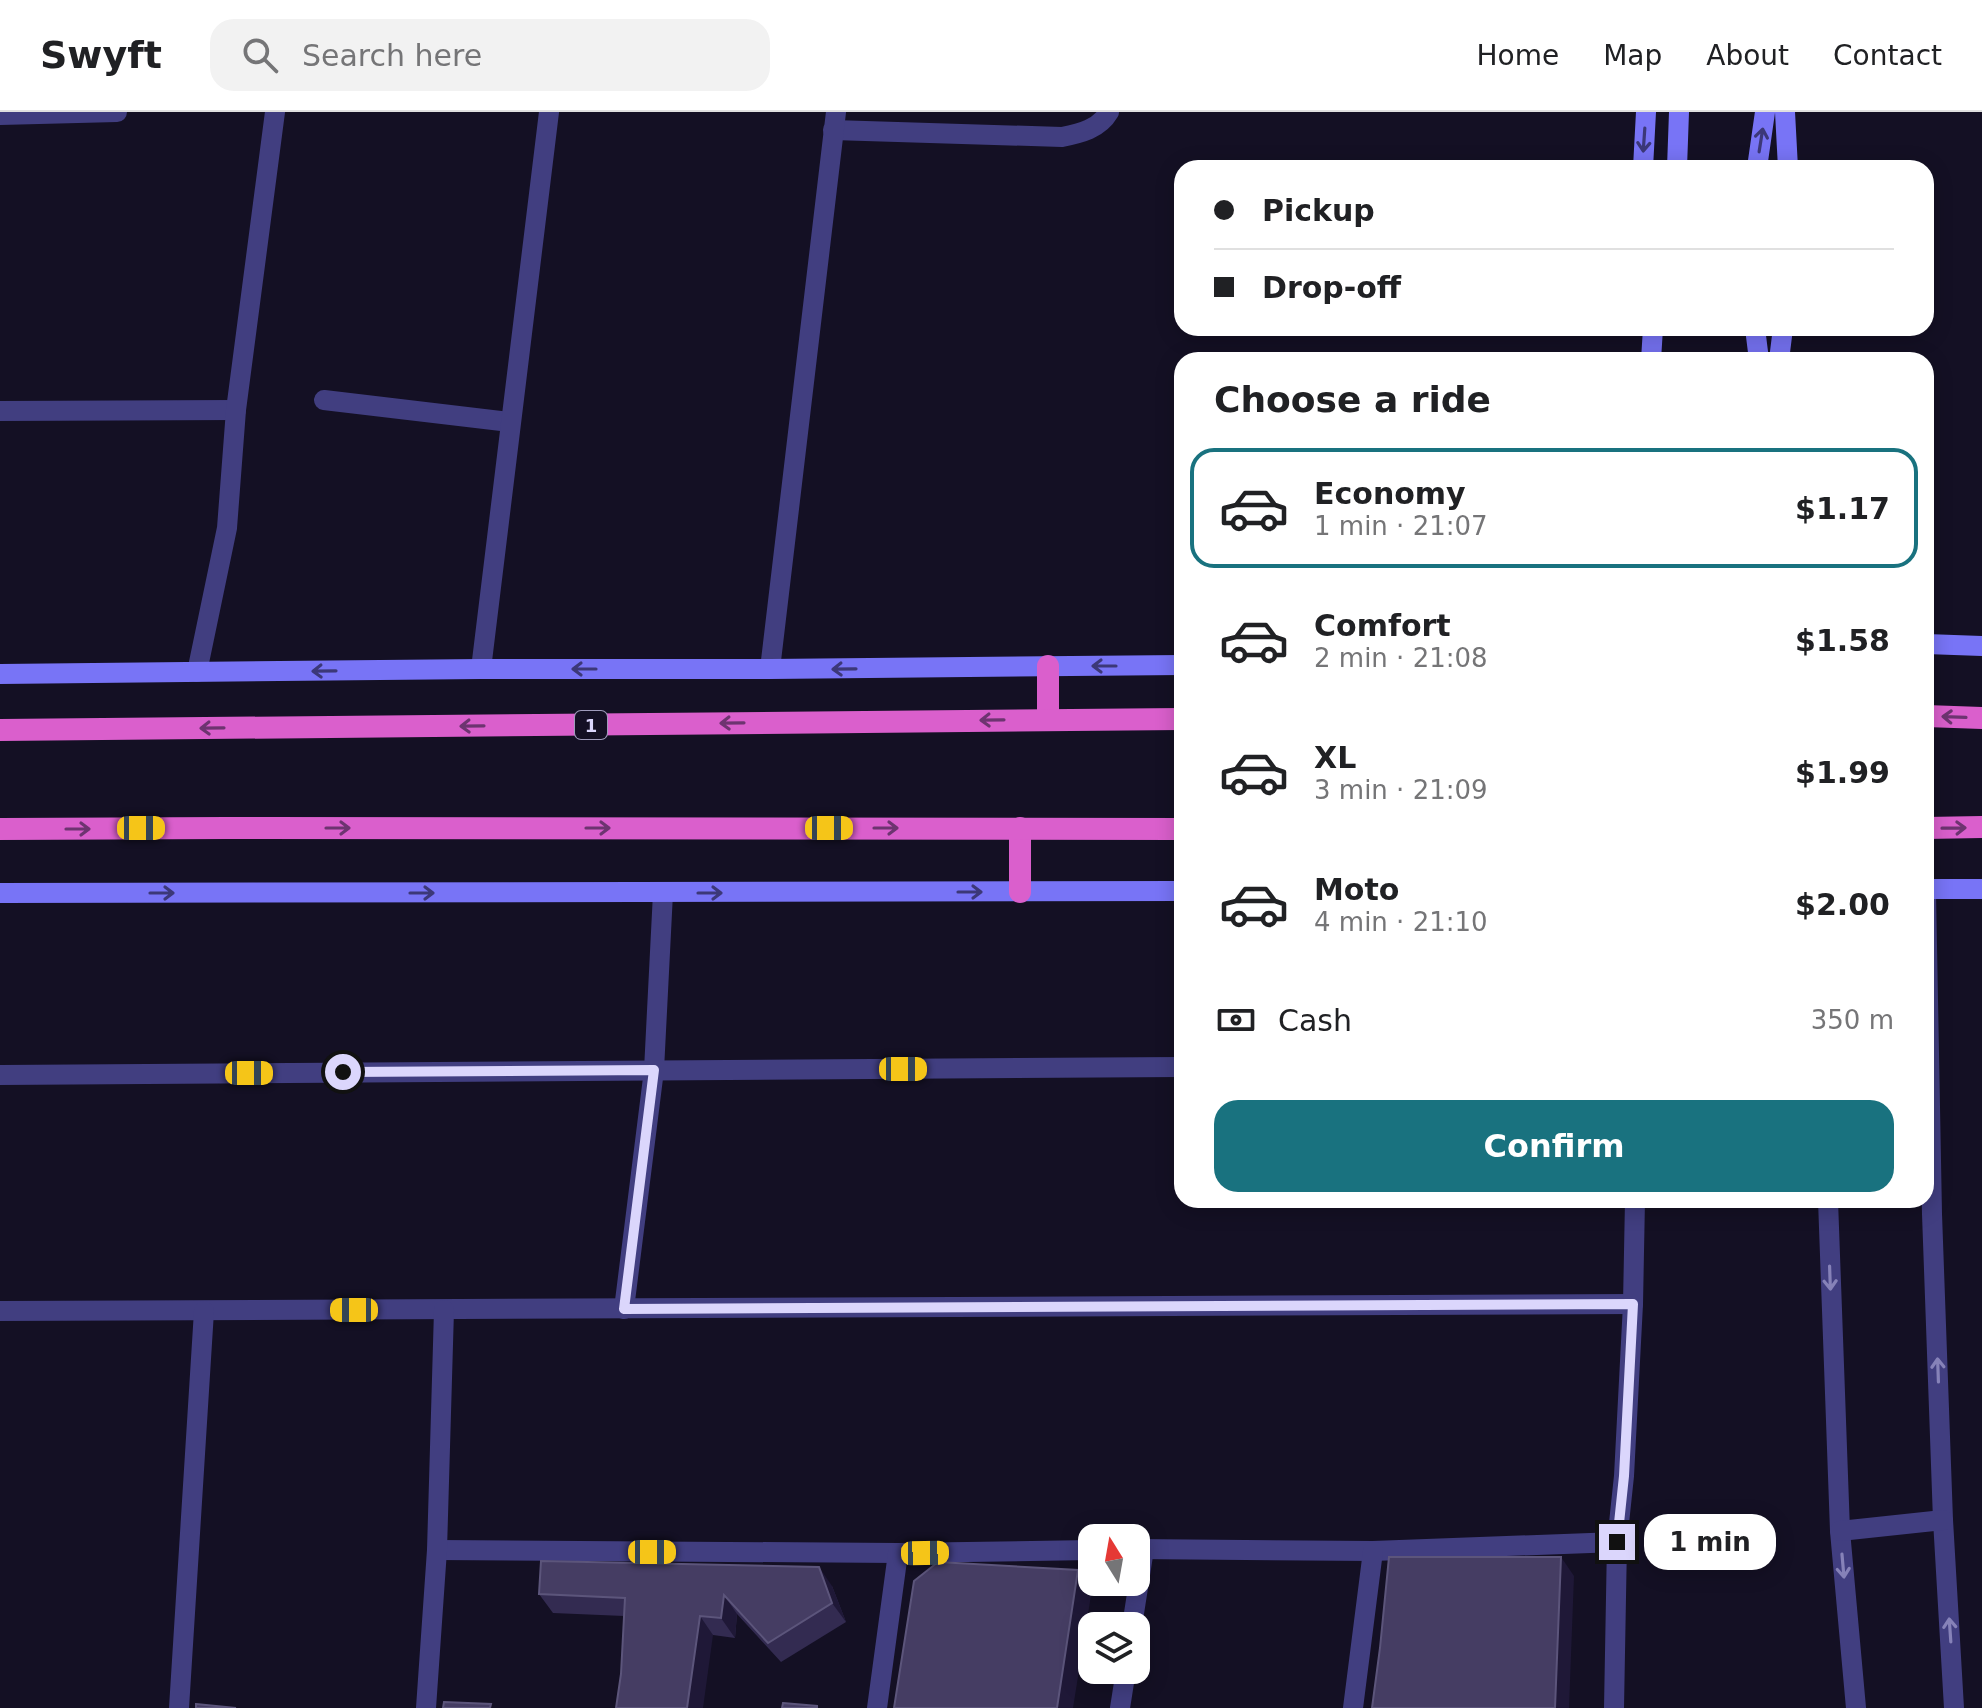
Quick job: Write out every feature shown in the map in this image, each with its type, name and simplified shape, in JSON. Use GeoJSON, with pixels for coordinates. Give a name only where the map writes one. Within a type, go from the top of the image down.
{"type":"FeatureCollection","features":[{"type":"Feature","properties":{"kind":"highway"},"geometry":{"type":"LineString","coordinates":[[1048,666],[1048,720]]}},
{"type":"Feature","properties":{"kind":"highway"},"geometry":{"type":"LineString","coordinates":[[1934,716],[1982,718]]}},
{"type":"Feature","properties":{"kind":"highway","name":"1"},"geometry":{"type":"LineString","coordinates":[[0,730],[1174,719]]}},
{"type":"Feature","properties":{"kind":"highway"},"geometry":{"type":"LineString","coordinates":[[1934,828],[1982,827]]}},
{"type":"Feature","properties":{"kind":"highway"},"geometry":{"type":"LineString","coordinates":[[1020,828],[1020,892]]}},
{"type":"Feature","properties":{"kind":"highway"},"geometry":{"type":"LineString","coordinates":[[0,829],[1174,829]]}},
{"type":"Feature","properties":{"kind":"main road"},"geometry":{"type":"LineString","coordinates":[[1643,160],[1646,112]]}},
{"type":"Feature","properties":{"kind":"main road"},"geometry":{"type":"LineString","coordinates":[[1677,160],[1679,112]]}},
{"type":"Feature","properties":{"kind":"main road"},"geometry":{"type":"LineString","coordinates":[[1758,160],[1765,112]]}},
{"type":"Feature","properties":{"kind":"main road"},"geometry":{"type":"LineString","coordinates":[[1785,112],[1788,160]]}},
{"type":"Feature","properties":{"kind":"main road"},"geometry":{"type":"LineString","coordinates":[[1934,644],[1982,646]]}},
{"type":"Feature","properties":{"kind":"main road"},"geometry":{"type":"LineString","coordinates":[[0,674],[1174,665]]}},
{"type":"Feature","properties":{"kind":"main road"},"geometry":{"type":"LineString","coordinates":[[1934,890],[1982,889]]}},
{"type":"Feature","properties":{"kind":"main road"},"geometry":{"type":"LineString","coordinates":[[0,893],[1174,891]]}},
{"type":"Feature","properties":{"kind":"street"},"geometry":{"type":"LineString","coordinates":[[0,115],[117,112]]}},
{"type":"Feature","properties":{"kind":"street"},"geometry":{"type":"LineString","coordinates":[[197,672],[227,528],[236,410],[275,112]]}},
{"type":"Feature","properties":{"kind":"street"},"geometry":{"type":"LineString","coordinates":[[481,669],[549,112]]}},
{"type":"Feature","properties":{"kind":"street"},"geometry":{"type":"LineString","coordinates":[[770,669],[834,121],[1062,137],[1087,132],[1109,112]]}},
{"type":"Feature","properties":{"kind":"street"},"geometry":{"type":"LineString","coordinates":[[324,400],[510,422]]}},
{"type":"Feature","properties":{"kind":"street"},"geometry":{"type":"LineString","coordinates":[[0,411],[236,410]]}},
{"type":"Feature","properties":{"kind":"street"},"geometry":{"type":"LineString","coordinates":[[624,1309],[654,1070],[663,893]]}},
{"type":"Feature","properties":{"kind":"street"},"geometry":{"type":"LineString","coordinates":[[0,1075],[1174,1067]]}},
{"type":"Feature","properties":{"kind":"street"},"geometry":{"type":"LineString","coordinates":[[1614,1708],[1617,1542],[1624,1476],[1635,1208]]}},
{"type":"Feature","properties":{"kind":"street"},"geometry":{"type":"LineString","coordinates":[[1828,1208],[1840,1531],[1856,1708]]}},
{"type":"Feature","properties":{"kind":"street"},"geometry":{"type":"LineString","coordinates":[[1932,1208],[1943,1520],[1954,1708]]}},
{"type":"Feature","properties":{"kind":"street"},"geometry":{"type":"LineString","coordinates":[[0,1311],[1633,1304]]}},
{"type":"Feature","properties":{"kind":"street"},"geometry":{"type":"LineString","coordinates":[[426,1708],[437,1550],[444,1310]]}},
{"type":"Feature","properties":{"kind":"street"},"geometry":{"type":"LineString","coordinates":[[179,1708],[204,1311]]}},
{"type":"Feature","properties":{"kind":"street"},"geometry":{"type":"LineString","coordinates":[[1840,1531],[1943,1520]]}},
{"type":"Feature","properties":{"kind":"street"},"geometry":{"type":"LineString","coordinates":[[1150,1549],[1373,1551],[1617,1542]]}},
{"type":"Feature","properties":{"kind":"street"},"geometry":{"type":"LineString","coordinates":[[437,1550],[898,1553],[1078,1550]]}},
{"type":"Feature","properties":{"kind":"street"},"geometry":{"type":"LineString","coordinates":[[1353,1708],[1373,1551]]}},
{"type":"Feature","properties":{"kind":"street"},"geometry":{"type":"LineString","coordinates":[[877,1708],[898,1553]]}},
{"type":"Feature","properties":{"kind":"street"},"geometry":{"type":"LineString","coordinates":[[1120,1708],[1124,1684]]}},
{"type":"Feature","properties":{"kind":"building"},"geometry":{"type":"Polygon","coordinates":[[[1389,1557],[1561,1557],[1555,1708],[1372,1708],[1389,1557]]]}},
{"type":"Feature","properties":{"kind":"building"},"geometry":{"type":"Polygon","coordinates":[[[541,1561],[819,1567],[832,1603],[768,1643],[724,1595],[721,1618],[700,1616],[687,1708],[616,1708],[625,1598],[539,1594],[541,1561]]]}},
{"type":"Feature","properties":{"kind":"building"},"geometry":{"type":"Polygon","coordinates":[[[938,1562],[1078,1570],[1057,1708],[894,1708],[914,1581],[938,1562]]]}},
{"type":"Feature","properties":{"kind":"building"},"geometry":{"type":"Polygon","coordinates":[[[444,1702],[491,1704],[490,1708],[443,1708],[444,1702]]]}},
{"type":"Feature","properties":{"kind":"building"},"geometry":{"type":"Polygon","coordinates":[[[783,1703],[817,1706],[817,1708],[782,1708],[783,1703]]]}},
{"type":"Feature","properties":{"kind":"building"},"geometry":{"type":"Polygon","coordinates":[[[196,1704],[236,1708],[196,1708],[196,1704]]]}},
{"type":"Feature","properties":{"kind":"route"},"geometry":{"type":"LineString","coordinates":[[343,1072],[654,1070],[624,1309],[1633,1304],[1624,1476],[1617,1542]]}}]}
